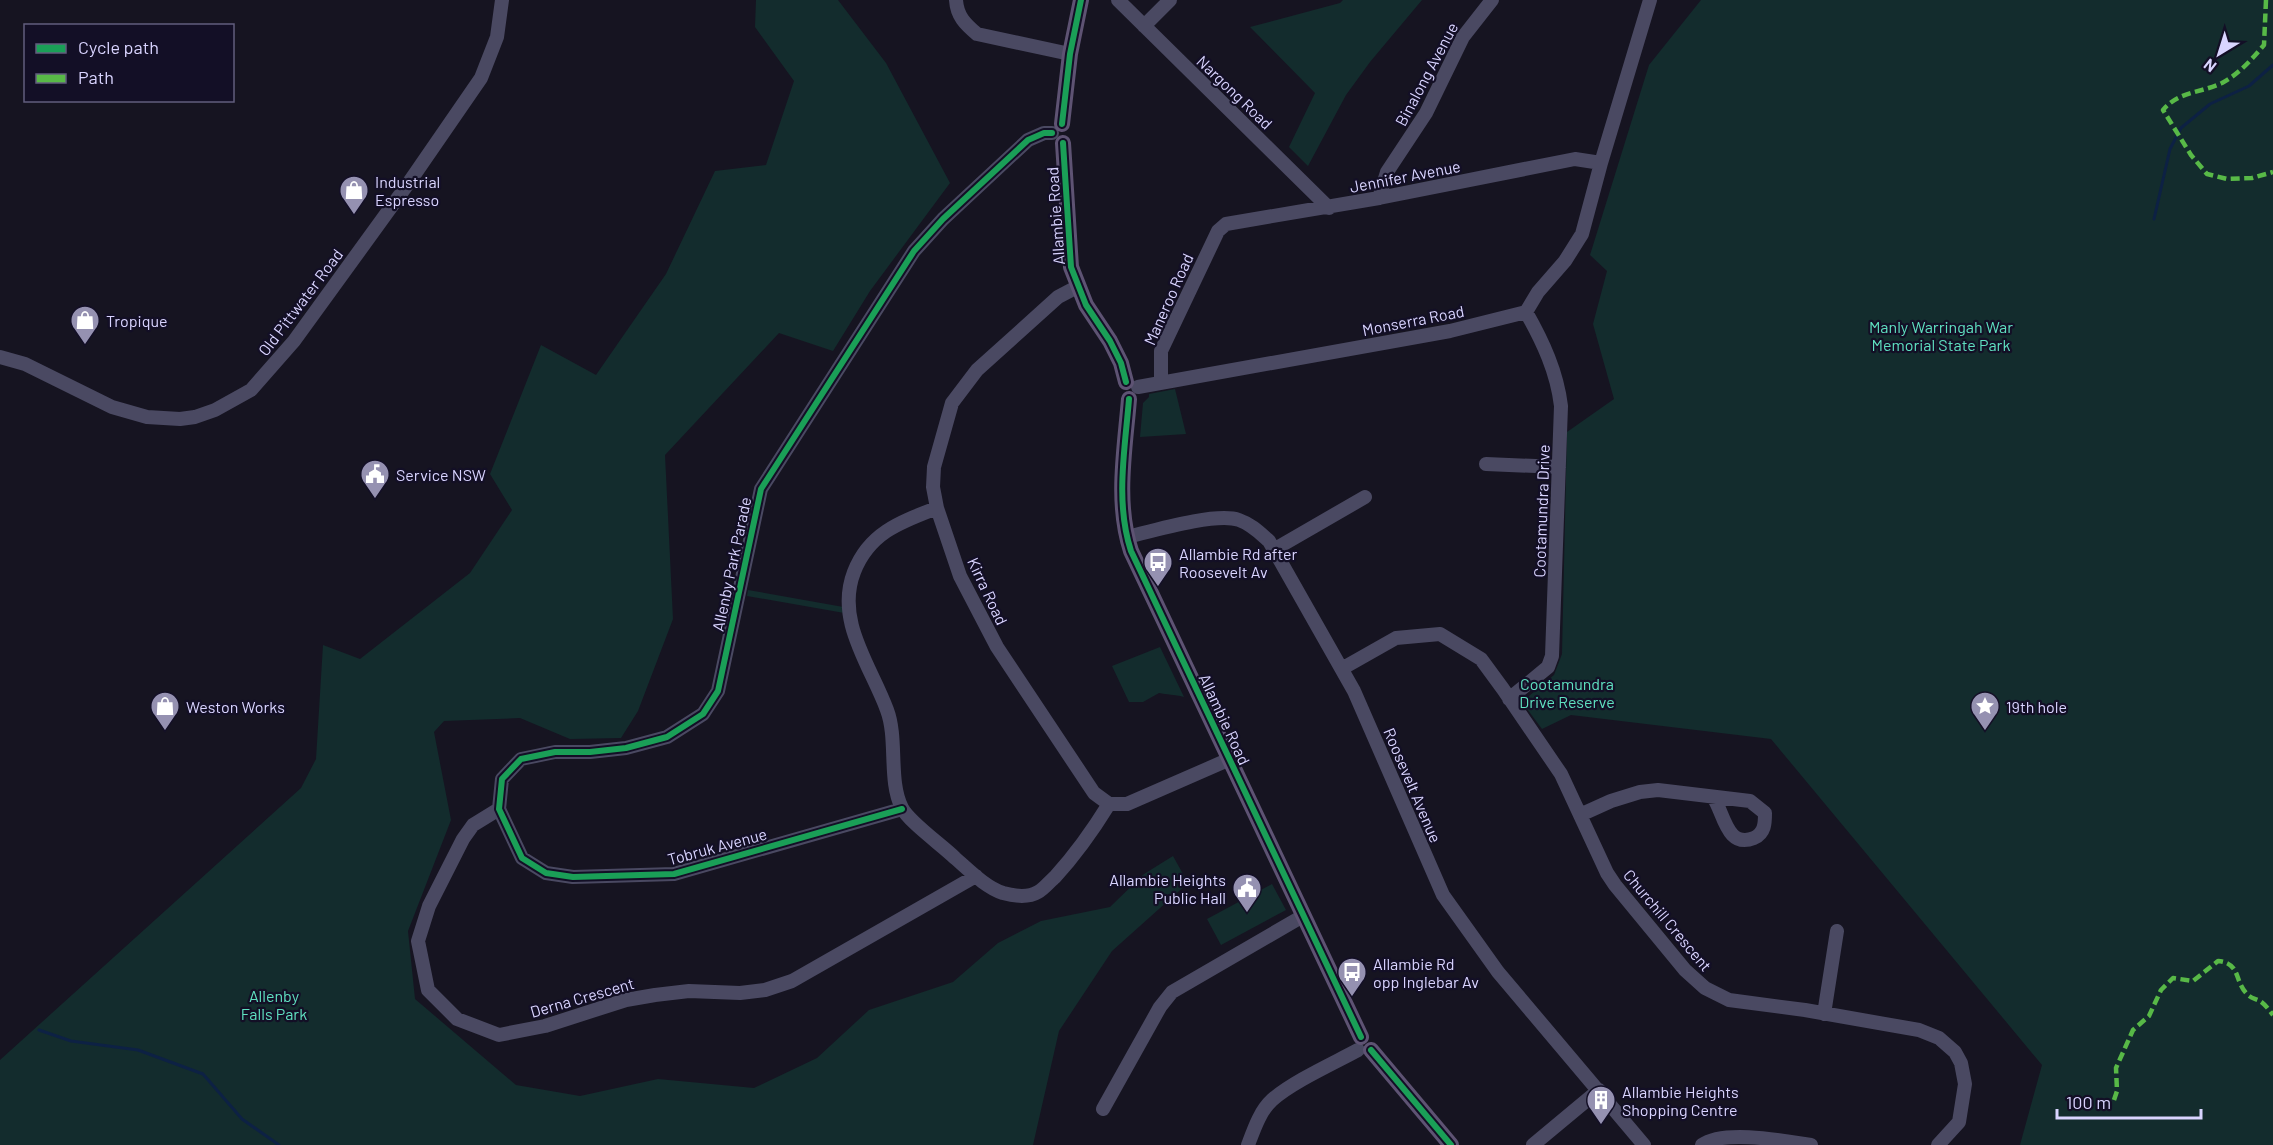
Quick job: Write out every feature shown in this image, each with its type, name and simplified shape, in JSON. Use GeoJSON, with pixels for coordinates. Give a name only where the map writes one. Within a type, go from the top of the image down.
{"type":"FeatureCollection","features":[{"type":"Feature","properties":{"kind":"main road","name":"Allambie Road"},"geometry":{"type":"LineString","coordinates":[[1081,0],[1070,54],[1059,133],[1069,254],[1077,287],[1086,305],[1110,340],[1131,389],[1122,498],[1127,537],[1139,568],[1363,1046],[1451,1145]]}},
{"type":"Feature","properties":{"kind":"street","name":"Old Pittwater Road"},"geometry":{"type":"LineString","coordinates":[[0,357],[25,364],[112,407],[147,417],[172,419],[195,417],[215,410],[250,390],[294,341],[411,181],[482,78],[497,37],[502,0]]}},
{"type":"Feature","properties":{"kind":"street"},"geometry":{"type":"LineString","coordinates":[[956,0],[957,12],[965,24],[978,34],[1070,54]]}},
{"type":"Feature","properties":{"kind":"street","name":"Nargong Road"},"geometry":{"type":"LineString","coordinates":[[1118,0],[1329,208]]}},
{"type":"Feature","properties":{"kind":"street"},"geometry":{"type":"LineString","coordinates":[[1144,26],[1170,0]]}},
{"type":"Feature","properties":{"kind":"street","name":"Binalong Avenue"},"geometry":{"type":"LineString","coordinates":[[1380,198],[1387,172],[1426,113],[1463,37],[1492,0]]}},
{"type":"Feature","properties":{"kind":"street"},"geometry":{"type":"LineString","coordinates":[[1526,312],[1538,292],[1565,261],[1582,234],[1650,0]]}},
{"type":"Feature","properties":{"kind":"street","name":"Allenby Park Parade"},"geometry":{"type":"LineString","coordinates":[[500,808],[502,779],[521,759],[555,752],[590,752],[626,748],[667,736],[703,714],[718,692],[761,489],[914,250],[943,219],[1028,140],[1044,133],[1059,133]]}},
{"type":"Feature","properties":{"kind":"street","name":"Jennifer Avenue"},"geometry":{"type":"LineString","coordinates":[[1218,231],[1226,224],[1329,208],[1575,159],[1601,163]]}},
{"type":"Feature","properties":{"kind":"street","name":"Maneroo Road"},"geometry":{"type":"LineString","coordinates":[[1161,384],[1161,351],[1218,231]]}},
{"type":"Feature","properties":{"kind":"street","name":"Kirra Road"},"geometry":{"type":"LineString","coordinates":[[1077,287],[1058,297],[977,370],[952,403],[934,467],[933,487],[937,508],[960,576],[997,647],[1094,793],[1109,804]]}},
{"type":"Feature","properties":{"kind":"street","name":"Monserra Road"},"geometry":{"type":"LineString","coordinates":[[1131,389],[1450,331],[1526,312]]}},
{"type":"Feature","properties":{"kind":"street","name":"Cootamundra Drive"},"geometry":{"type":"LineString","coordinates":[[1509,699],[1548,667],[1552,656],[1561,406],[1559,387],[1541,338],[1526,312]]}},
{"type":"Feature","properties":{"kind":"street"},"geometry":{"type":"LineString","coordinates":[[1486,464],[1559,467]]}},
{"type":"Feature","properties":{"kind":"street"},"geometry":{"type":"LineString","coordinates":[[1275,549],[1365,497]]}},
{"type":"Feature","properties":{"kind":"street"},"geometry":{"type":"LineString","coordinates":[[937,508],[906,520],[875,538],[862,554],[853,574],[848,603],[854,637],[888,712],[897,789],[902,809],[976,876],[1000,892],[1019,897],[1038,892],[1071,859],[1109,804],[1127,804],[1230,759]]}},
{"type":"Feature","properties":{"kind":"street","name":"Roosevelt Avenue"},"geometry":{"type":"LineString","coordinates":[[1127,537],[1215,518],[1232,518],[1253,527],[1275,549],[1320,632],[1343,668],[1443,895],[1498,972],[1644,1145]]}},
{"type":"Feature","properties":{"kind":"street","name":"Churchill Crescent"},"geometry":{"type":"LineString","coordinates":[[1343,668],[1396,638],[1440,634],[1481,659],[1561,774],[1615,885],[1685,970],[1705,988],[1729,1000],[1919,1030],[1939,1038],[1955,1052],[1961,1064],[1965,1084],[1959,1122],[1938,1145]]}},
{"type":"Feature","properties":{"kind":"street"},"geometry":{"type":"LineString","coordinates":[[1580,815],[1611,801],[1640,792],[1658,790],[1713,797]]}},
{"type":"Feature","properties":{"kind":"street","name":"Tobruk Avenue"},"geometry":{"type":"LineString","coordinates":[[500,808],[522,858],[546,873],[573,877],[674,874],[902,809]]}},
{"type":"Feature","properties":{"kind":"street","name":"Derna Crescent"},"geometry":{"type":"LineString","coordinates":[[500,808],[473,825],[463,839],[429,906],[418,941],[428,990],[457,1019],[499,1035],[546,1026],[626,1000],[689,991],[740,993],[765,990],[792,981],[976,876]]}},
{"type":"Feature","properties":{"kind":"street"},"geometry":{"type":"LineString","coordinates":[[1103,1109],[1160,1007],[1172,992],[1303,916]]}},
{"type":"Feature","properties":{"kind":"street"},"geometry":{"type":"LineString","coordinates":[[1824,1014],[1837,930]]}},
{"type":"Feature","properties":{"kind":"street"},"geometry":{"type":"LineString","coordinates":[[1248,1145],[1264,1110],[1272,1100],[1363,1046]]}},
{"type":"Feature","properties":{"kind":"street"},"geometry":{"type":"LineString","coordinates":[[1533,1145],[1599,1090]]}},
{"type":"Feature","properties":{"kind":"street"},"geometry":{"type":"LineString","coordinates":[[1702,1145],[1718,1138],[1734,1137],[1811,1145]]}},
{"type":"Feature","properties":{"kind":"green space","name":"Allenby Falls Park"},"geometry":{"type":"Polygon","coordinates":[[[756,0],[838,0],[886,63],[950,183],[870,291],[833,351],[779,333],[665,455],[673,619],[638,711],[621,738],[570,739],[520,718],[444,721],[434,732],[451,820],[408,931],[415,999],[516,1085],[580,1096],[658,1079],[754,1088],[817,1058],[869,1010],[953,982],[998,943],[1041,921],[1110,907],[1144,874],[1173,856],[1188,883],[1112,951],[1059,1031],[1033,1145],[0,1145],[0,1060],[301,788],[316,759],[323,645],[360,659],[470,573],[512,510],[490,474],[541,345],[596,375],[666,274],[715,171],[766,165],[794,81],[755,27],[756,0]]]}},
{"type":"Feature","properties":{"kind":"green space"},"geometry":{"type":"Polygon","coordinates":[[[1343,0],[1422,0],[1370,62],[1346,95],[1308,166],[1289,147],[1315,93],[1250,27],[1340,3],[1343,0]]]}},
{"type":"Feature","properties":{"kind":"green space","name":"Manly Warringah War Memorial State Park"},"geometry":{"type":"Polygon","coordinates":[[[1701,0],[2273,0],[2273,1145],[2020,1145],[2042,1065],[1771,739],[1571,715],[1542,729],[1522,702],[1554,675],[1562,654],[1567,432],[1614,399],[1593,324],[1607,271],[1590,255],[1649,65],[1701,0]]]}},
{"type":"Feature","properties":{"kind":"green space"},"geometry":{"type":"Polygon","coordinates":[[[1175,389],[1186,434],[1140,437],[1143,403],[1149,394],[1175,389]]]}},
{"type":"Feature","properties":{"kind":"green space"},"geometry":{"type":"Polygon","coordinates":[[[748,590],[849,608],[850,614],[747,596],[748,590]]]}},
{"type":"Feature","properties":{"kind":"green space"},"geometry":{"type":"Polygon","coordinates":[[[1160,647],[1184,697],[1159,693],[1143,702],[1129,702],[1112,666],[1160,647]]]}},
{"type":"Feature","properties":{"kind":"green space","name":"Allambie Heights Public Hall"},"geometry":{"type":"Polygon","coordinates":[[[1272,884],[1286,910],[1221,945],[1207,919],[1272,884]]]}},
{"type":"Feature","properties":{"kind":"waterway"},"geometry":{"type":"LineString","coordinates":[[2154,219],[2170,149],[2181,128],[2210,104],[2249,86],[2273,65]]}},
{"type":"Feature","properties":{"kind":"waterway"},"geometry":{"type":"LineString","coordinates":[[39,1030],[71,1041],[138,1050],[203,1074],[242,1119],[279,1145]]}},
{"type":"Feature","properties":{"kind":"marked path"},"geometry":{"type":"LineString","coordinates":[[2266,0],[2264,45],[2250,61],[2222,83],[2176,99],[2163,110],[2191,155],[2207,174],[2227,179],[2252,178],[2273,172]]}},
{"type":"Feature","properties":{"kind":"marked path"},"geometry":{"type":"LineString","coordinates":[[2114,1100],[2117,1091],[2116,1068],[2133,1030],[2149,1016],[2161,990],[2173,978],[2193,981],[2218,961],[2225,962],[2234,969],[2247,994],[2262,1002],[2273,1015]]}},
{"type":"Feature","properties":{"kind":"cycle path"},"geometry":{"type":"LineString","coordinates":[[1062,124],[1070,54],[1081,0]]}},
{"type":"Feature","properties":{"kind":"cycle path"},"geometry":{"type":"LineString","coordinates":[[902,809],[674,874],[573,877],[546,873],[522,858],[499,809],[502,779],[521,759],[555,752],[590,752],[626,748],[667,737],[703,714],[718,691],[761,489],[914,251],[943,219],[1028,140],[1044,133],[1052,133]]}},
{"type":"Feature","properties":{"kind":"cycle path"},"geometry":{"type":"LineString","coordinates":[[1063,143],[1071,267],[1086,305],[1110,341],[1121,363],[1126,382]]}},
{"type":"Feature","properties":{"kind":"cycle path"},"geometry":{"type":"LineString","coordinates":[[1129,399],[1122,495],[1123,514],[1131,551],[1361,1037]]}},
{"type":"Feature","properties":{"kind":"cycle path"},"geometry":{"type":"LineString","coordinates":[[1371,1050],[1451,1145]]}},
{"type":"Feature","properties":{"kind":"place","name":"Industrial Espresso"},"geometry":{"type":"Point","coordinates":[354,216]}},
{"type":"Feature","properties":{"kind":"place","name":"Tropique"},"geometry":{"type":"Point","coordinates":[85,346]}},
{"type":"Feature","properties":{"kind":"place","name":"Service NSW"},"geometry":{"type":"Point","coordinates":[375,500]}},
{"type":"Feature","properties":{"kind":"place","name":"Allambie Rd after Roosevelt Av"},"geometry":{"type":"Point","coordinates":[1158,588]}},
{"type":"Feature","properties":{"kind":"place","name":"Weston Works"},"geometry":{"type":"Point","coordinates":[165,732]}},
{"type":"Feature","properties":{"kind":"place","name":"19th hole"},"geometry":{"type":"Point","coordinates":[1985,732]}},
{"type":"Feature","properties":{"kind":"place","name":"Allambie Heights Public Hall"},"geometry":{"type":"Point","coordinates":[1247,914]}},
{"type":"Feature","properties":{"kind":"place","name":"Allambie Rd opp Inglebar Av"},"geometry":{"type":"Point","coordinates":[1352,998]}},
{"type":"Feature","properties":{"kind":"place","name":"Allambie Heights Shopping Centre"},"geometry":{"type":"Point","coordinates":[1601,1126]}},
{"type":"Feature","properties":{"kind":"park label","name":"Cootamundra Drive Reserve"},"geometry":{"type":"Point","coordinates":[1567,692]}}]}
